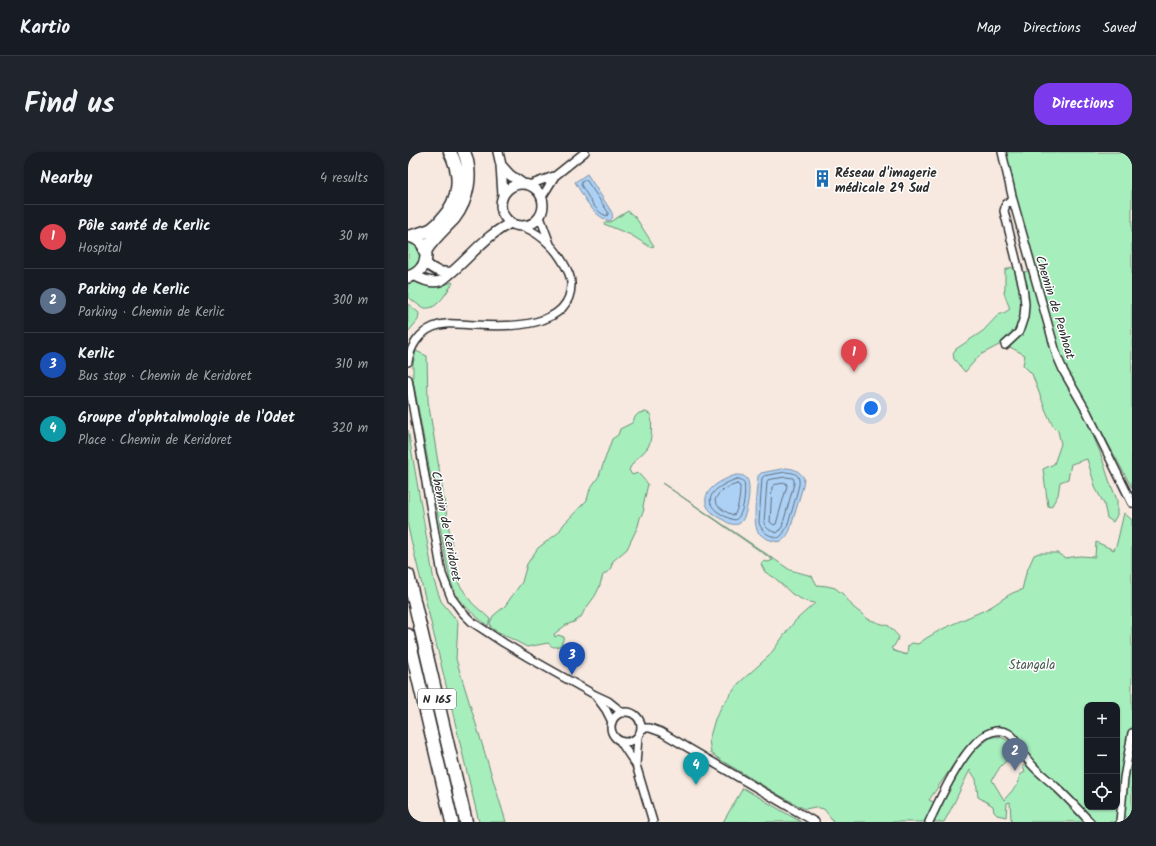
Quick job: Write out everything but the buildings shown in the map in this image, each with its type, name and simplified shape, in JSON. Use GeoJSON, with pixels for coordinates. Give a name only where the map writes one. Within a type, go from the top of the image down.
{"type":"FeatureCollection","features":[{"type":"Feature","properties":{"kind":"highway"},"geometry":{"type":"LineString","coordinates":[[410,236],[421,234],[433,228],[446,215],[454,203],[458,188],[455,166],[450,152]]}},
{"type":"Feature","properties":{"kind":"highway"},"geometry":{"type":"LineString","coordinates":[[425,257],[435,238],[458,213],[463,202],[469,176],[468,163],[464,152]]}},
{"type":"Feature","properties":{"kind":"highway","name":"N 165"},"geometry":{"type":"LineString","coordinates":[[408,575],[466,822]]}},
{"type":"Feature","properties":{"kind":"highway","name":"N 165"},"geometry":{"type":"LineString","coordinates":[[408,635],[452,822]]}},
{"type":"Feature","properties":{"kind":"highway"},"geometry":{"type":"LineString","coordinates":[[408,651],[422,696]]}},
{"type":"Feature","properties":{"kind":"main road"},"geometry":{"type":"LineString","coordinates":[[410,236],[421,242],[425,257],[419,272],[411,276]]}},
{"type":"Feature","properties":{"kind":"street"},"geometry":{"type":"LineString","coordinates":[[495,232],[501,210],[503,195],[501,165],[498,152]]}},
{"type":"Feature","properties":{"kind":"street"},"geometry":{"type":"LineString","coordinates":[[542,197],[555,176],[585,152]]}},
{"type":"Feature","properties":{"kind":"street","name":"Chemin de Penhoat"},"geometry":{"type":"LineString","coordinates":[[1002,152],[1013,200],[1057,356],[1132,503]]}},
{"type":"Feature","properties":{"kind":"street"},"geometry":{"type":"LineString","coordinates":[[501,165],[510,175],[534,188],[542,197],[543,210],[540,217],[533,223],[524,227]]}},
{"type":"Feature","properties":{"kind":"street"},"geometry":{"type":"LineString","coordinates":[[503,195],[511,187],[517,184],[526,184],[555,176]]}},
{"type":"Feature","properties":{"kind":"street"},"geometry":{"type":"LineString","coordinates":[[1005,345],[1018,332],[1024,318],[1025,311],[1023,287],[1004,210],[1006,204],[1013,200]]}},
{"type":"Feature","properties":{"kind":"street"},"geometry":{"type":"LineString","coordinates":[[501,210],[503,215],[510,223],[524,227],[550,244]]}},
{"type":"Feature","properties":{"kind":"street"},"geometry":{"type":"LineString","coordinates":[[408,362],[413,345],[421,335],[433,327],[441,324],[454,323],[483,326],[537,322],[549,318],[560,311],[571,291],[571,280],[564,264],[550,244],[540,217]]}},
{"type":"Feature","properties":{"kind":"street"},"geometry":{"type":"LineString","coordinates":[[411,276],[436,282],[443,280],[495,232],[510,223]]}},
{"type":"Feature","properties":{"kind":"street"},"geometry":{"type":"LineString","coordinates":[[425,257],[429,266],[438,272],[451,272]]}},
{"type":"Feature","properties":{"kind":"street","name":"Chemin de Keridoret"},"geometry":{"type":"LineString","coordinates":[[408,379],[442,574],[451,597],[462,612],[472,622],[524,655],[608,701],[623,713]]}},
{"type":"Feature","properties":{"kind":"street","name":"Chemin de Keridoret"},"geometry":{"type":"LineString","coordinates":[[595,695],[606,710],[612,722]]}},
{"type":"Feature","properties":{"kind":"street"},"geometry":{"type":"LineString","coordinates":[[636,765],[638,736],[641,728],[636,716],[623,713],[617,716],[612,722],[612,731],[614,736],[620,741],[636,765],[653,822]]}},
{"type":"Feature","properties":{"kind":"street"},"geometry":{"type":"LineString","coordinates":[[641,728],[650,728],[661,732],[816,822]]}},
{"type":"Feature","properties":{"kind":"street"},"geometry":{"type":"LineString","coordinates":[[929,822],[964,756],[985,735],[996,730],[1000,730],[1011,734],[1019,749],[1033,766],[1057,787],[1090,822]]}},
{"type":"Feature","properties":{"kind":"street"},"geometry":{"type":"LineString","coordinates":[[1120,822],[1124,778],[1132,733]]}},
{"type":"Feature","properties":{"kind":"street"},"geometry":{"type":"LineString","coordinates":[[620,741],[630,742],[638,736]]}},
{"type":"Feature","properties":{"kind":"green space"},"geometry":{"type":"Polygon","coordinates":[[[1006,152],[1132,152],[1132,488],[1097,423],[1088,424],[1100,452],[1117,500],[1117,515],[1113,522],[1107,518],[1104,504],[1096,489],[1087,459],[1071,464],[1068,479],[1060,482],[1058,495],[1051,507],[1048,506],[1043,469],[1054,464],[1061,444],[1058,431],[1053,426],[1046,411],[1032,374],[1023,365],[1025,355],[1008,346],[999,345],[980,355],[965,372],[954,359],[953,353],[956,349],[983,331],[1000,313],[1004,313],[1010,309],[1004,293],[1005,270],[1011,267],[1017,274],[1036,269],[1027,241],[1006,152]]]}},
{"type":"Feature","properties":{"kind":"green space"},"geometry":{"type":"Polygon","coordinates":[[[628,211],[636,218],[654,246],[650,247],[631,235],[604,224],[605,222],[610,222],[628,211]]]}},
{"type":"Feature","properties":{"kind":"green space"},"geometry":{"type":"Polygon","coordinates":[[[408,241],[420,251],[420,261],[414,268],[408,271],[408,241]]]}},
{"type":"Feature","properties":{"kind":"green space"},"geometry":{"type":"Polygon","coordinates":[[[408,282],[435,286],[453,283],[438,303],[430,308],[425,308],[418,305],[408,297],[408,282]]]}},
{"type":"Feature","properties":{"kind":"green space"},"geometry":{"type":"Polygon","coordinates":[[[408,304],[419,313],[418,320],[408,332],[408,304]]]}},
{"type":"Feature","properties":{"kind":"green space"},"geometry":{"type":"Polygon","coordinates":[[[416,351],[427,356],[428,401],[459,584],[472,603],[490,619],[488,626],[475,616],[466,606],[457,595],[450,581],[413,380],[413,364],[416,351]]]}},
{"type":"Feature","properties":{"kind":"green space"},"geometry":{"type":"Polygon","coordinates":[[[646,412],[651,415],[652,423],[650,441],[648,447],[634,462],[629,470],[632,475],[638,473],[648,484],[643,506],[644,510],[627,549],[613,561],[610,570],[603,575],[595,596],[581,617],[566,625],[554,634],[555,637],[558,635],[564,637],[561,645],[554,647],[548,643],[527,647],[491,628],[490,623],[493,616],[505,606],[522,582],[527,564],[538,548],[558,533],[564,524],[587,500],[590,489],[599,476],[612,439],[618,435],[620,429],[632,423],[639,413],[646,412]]]}},
{"type":"Feature","properties":{"kind":"green space"},"geometry":{"type":"Polygon","coordinates":[[[408,430],[434,581],[441,601],[458,622],[456,659],[506,822],[479,822],[408,527],[408,430]]]}},
{"type":"Feature","properties":{"kind":"green space","name":"Stangala"},"geometry":{"type":"Polygon","coordinates":[[[662,483],[790,570],[812,576],[817,585],[835,588],[844,595],[853,607],[868,619],[889,626],[899,637],[894,646],[891,648],[894,651],[907,655],[908,646],[912,643],[918,644],[943,629],[991,607],[1008,595],[1022,590],[1026,573],[1034,555],[1039,553],[1057,553],[1065,558],[1080,556],[1095,557],[1096,542],[1114,550],[1124,513],[1132,520],[1132,822],[1014,822],[1011,819],[1010,802],[1007,803],[1006,817],[997,815],[994,812],[993,806],[978,797],[976,779],[970,770],[944,822],[834,822],[824,809],[815,807],[805,809],[719,759],[711,753],[709,740],[715,719],[722,706],[739,683],[769,656],[796,620],[815,603],[805,601],[792,594],[775,578],[765,572],[761,564],[763,561],[768,562],[773,560],[662,483]],[[999,726],[987,730],[982,734],[960,755],[929,800],[940,805],[959,770],[970,755],[992,737],[1000,737],[1013,743],[1016,748],[1015,752],[1000,767],[992,780],[1004,800],[1018,784],[1020,775],[1025,772],[1023,767],[1026,760],[1018,738],[1006,728],[999,726]]]}},
{"type":"Feature","properties":{"kind":"green space"},"geometry":{"type":"Polygon","coordinates":[[[743,788],[801,822],[723,822],[743,788]]]}},
{"type":"Feature","properties":{"kind":"water"},"geometry":{"type":"Polygon","coordinates":[[[587,174],[611,211],[613,217],[609,221],[593,210],[575,182],[587,174]]]}},
{"type":"Feature","properties":{"kind":"water"},"geometry":{"type":"Polygon","coordinates":[[[786,468],[796,470],[804,478],[788,535],[784,539],[777,542],[764,537],[756,528],[755,505],[758,476],[761,473],[786,468]]]}},
{"type":"Feature","properties":{"kind":"water"},"geometry":{"type":"Polygon","coordinates":[[[736,475],[743,476],[747,479],[749,495],[747,509],[743,520],[738,524],[730,524],[714,514],[708,508],[706,496],[713,487],[725,479],[736,475]]]}},
{"type":"Feature","properties":{"kind":"place","name":"Réseau d'imagerie médicale 29 Sud"},"geometry":{"type":"Point","coordinates":[822,179]}},
{"type":"Feature","properties":{"kind":"place","name":"Pôle santé de Kerlic"},"geometry":{"type":"Point","coordinates":[854,372]}},
{"type":"Feature","properties":{"kind":"place","name":"Kerlic"},"geometry":{"type":"Point","coordinates":[572,675]}},
{"type":"Feature","properties":{"kind":"place","name":"Parking de Kerlic"},"geometry":{"type":"Point","coordinates":[1015,771]}},
{"type":"Feature","properties":{"kind":"place","name":"Groupe d'ophtalmologie de l'Odet"},"geometry":{"type":"Point","coordinates":[696,785]}}]}
